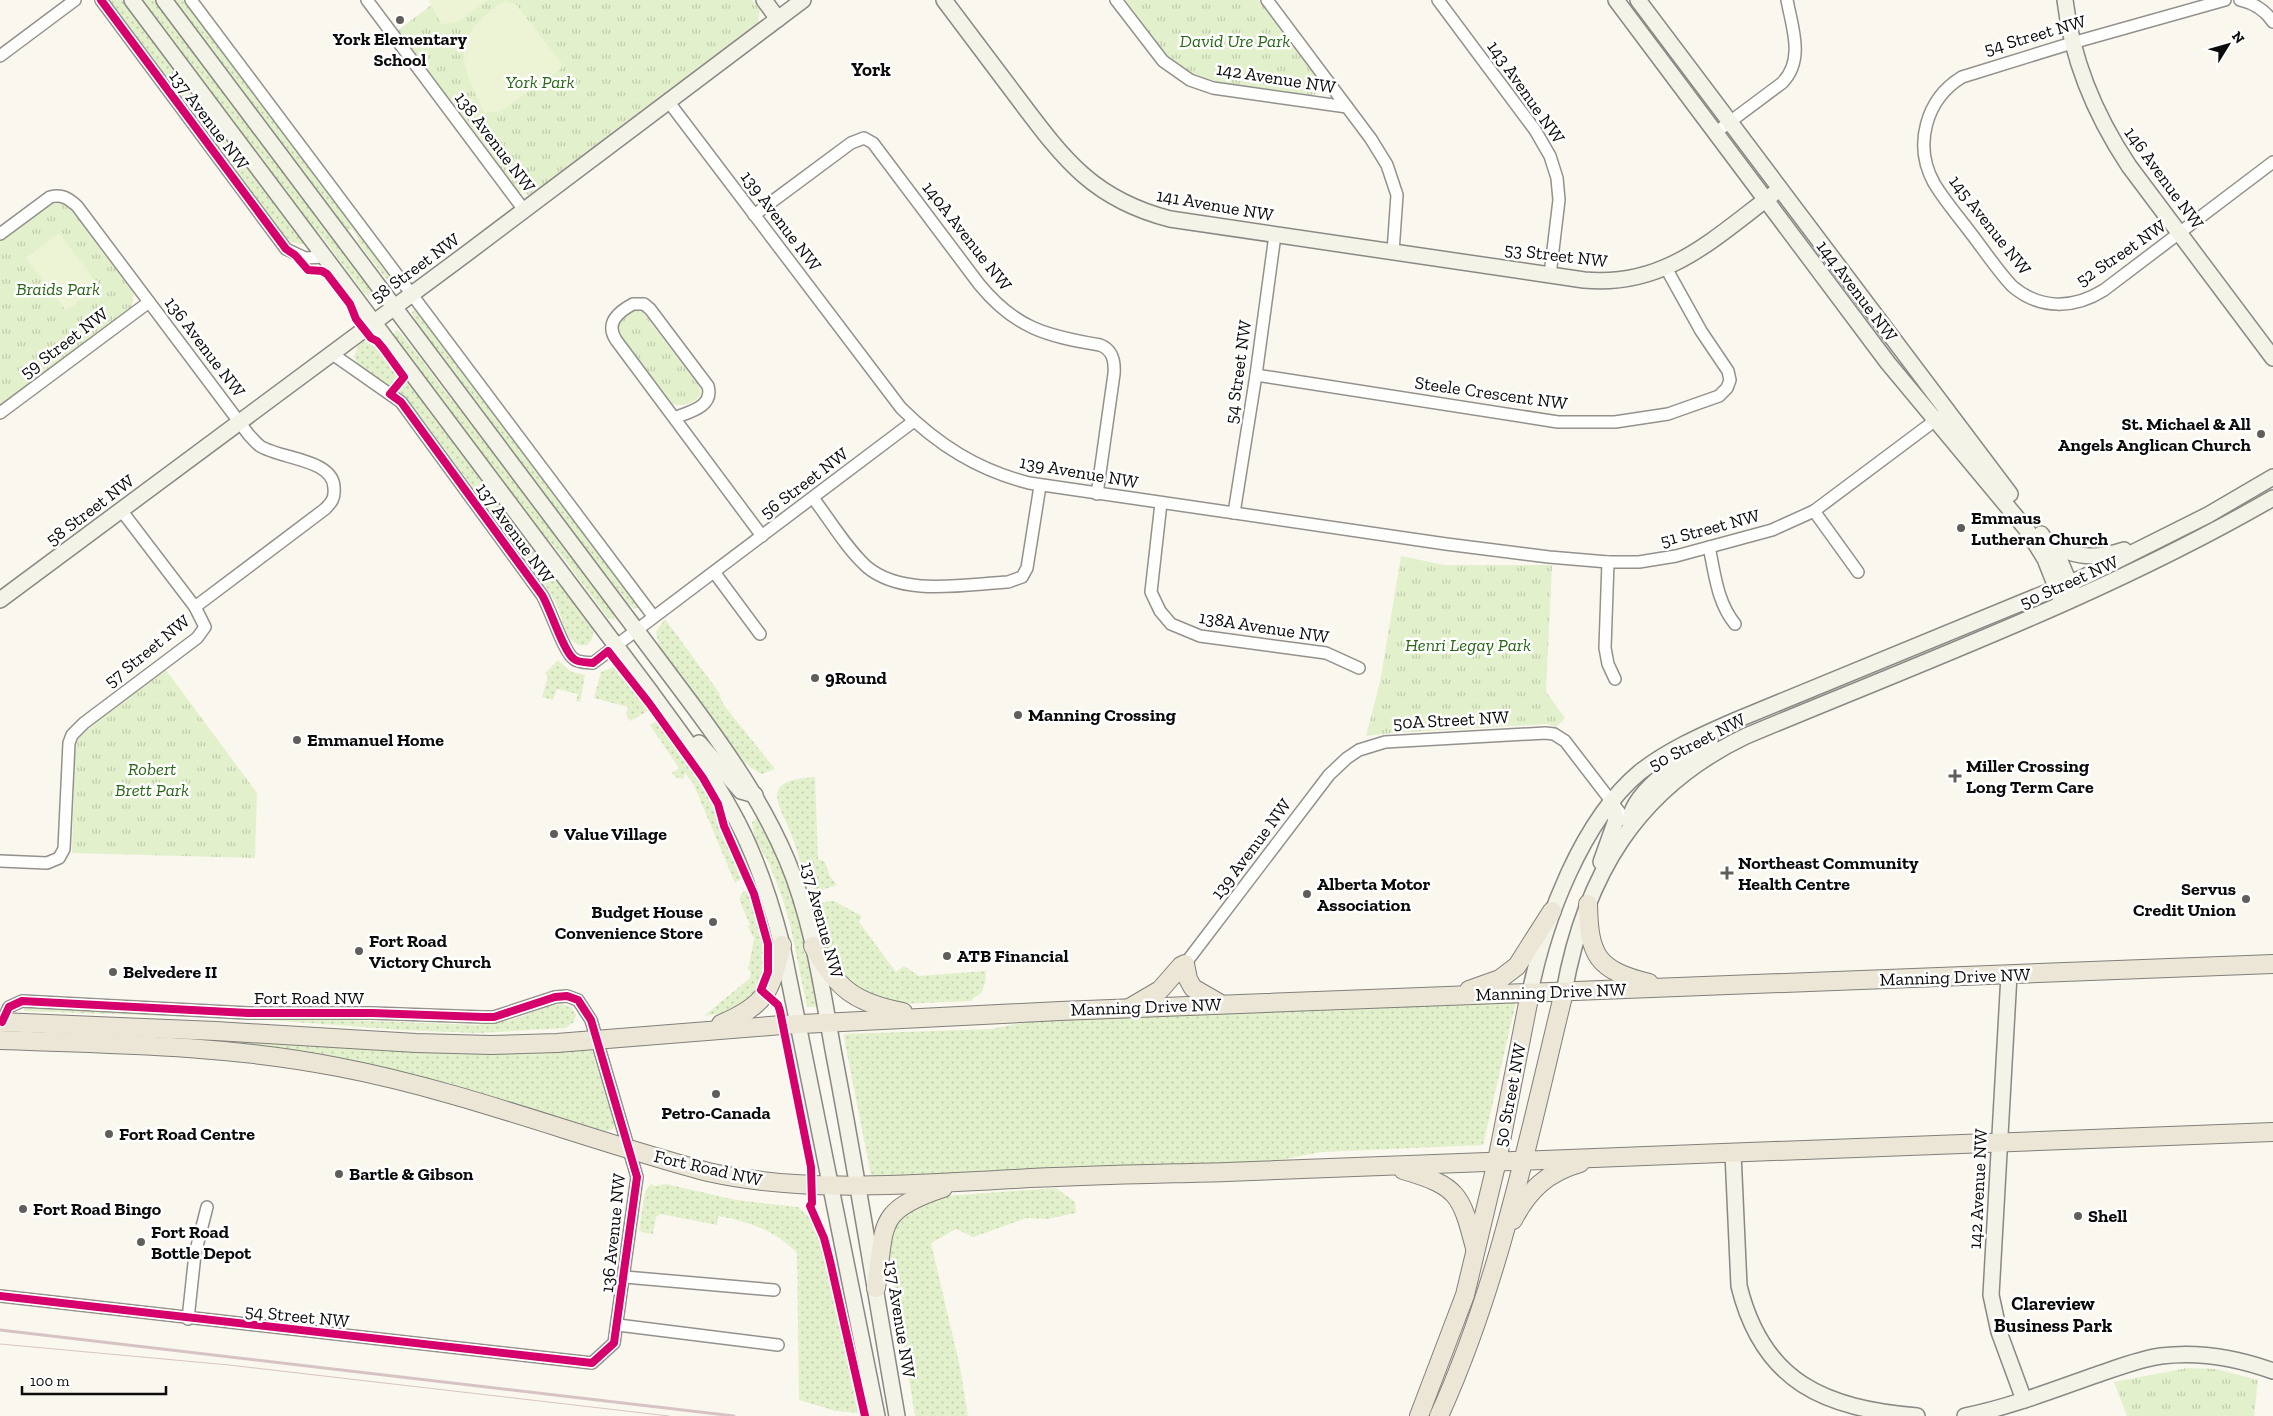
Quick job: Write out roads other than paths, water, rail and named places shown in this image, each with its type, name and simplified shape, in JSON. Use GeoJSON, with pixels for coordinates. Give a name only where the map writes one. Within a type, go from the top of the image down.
{"type":"FeatureCollection","features":[{"type":"Feature","properties":{"kind":"main road","name":"137 Avenue NW"},"geometry":{"type":"LineString","coordinates":[[132,0],[650,691],[706,768],[732,812],[763,878],[782,945],[800,1024],[877,1416]]}},
{"type":"Feature","properties":{"kind":"main road","name":"137 Avenue NW"},"geometry":{"type":"LineString","coordinates":[[164,0],[636,630],[734,762],[755,795],[788,862],[802,902],[813,946],[859,1184],[897,1416]]}},
{"type":"Feature","properties":{"kind":"main road"},"geometry":{"type":"LineString","coordinates":[[764,0],[778,19]]}},
{"type":"Feature","properties":{"kind":"main road","name":"58 Street NW"},"geometry":{"type":"LineString","coordinates":[[0,600],[803,0]]}},
{"type":"Feature","properties":{"kind":"main road","name":"141 Avenue NW"},"geometry":{"type":"LineString","coordinates":[[944,0],[1062,156],[1098,188],[1132,207],[1156,216],[1275,236],[1393,252]]}},
{"type":"Feature","properties":{"kind":"main road","name":"144 Avenue NW"},"geometry":{"type":"LineString","coordinates":[[1616,0],[1882,355],[1941,416],[2039,532],[2060,561],[2063,586]]}},
{"type":"Feature","properties":{"kind":"main road","name":"144 Avenue NW"},"geometry":{"type":"LineString","coordinates":[[1638,0],[1780,189],[1941,416],[2027,530],[2063,586],[2070,602]]}},
{"type":"Feature","properties":{"kind":"main road","name":"146 Avenue NW"},"geometry":{"type":"LineString","coordinates":[[2065,0],[2072,42],[2089,94],[2109,136],[2129,166],[2273,358]]}},
{"type":"Feature","properties":{"kind":"main road","name":"53 Street NW"},"geometry":{"type":"LineString","coordinates":[[1393,252],[1584,280],[1610,281],[1636,278],[1666,268],[1693,253],[1780,189]]}},
{"type":"Feature","properties":{"kind":"main road","name":"50 Street NW"},"geometry":{"type":"LineString","coordinates":[[1419,1416],[1465,1295],[1497,1161],[1530,993],[1552,911],[1576,859],[1612,802],[1631,780],[1650,765],[1683,745],[1734,721],[2063,586],[2162,539],[2273,477]]}},
{"type":"Feature","properties":{"kind":"main road","name":"50 Street NW"},"geometry":{"type":"LineString","coordinates":[[1439,1416],[1466,1353],[1485,1300],[1523,1160],[1564,992],[1590,901],[1607,864],[1631,827],[1668,785],[1716,751],[1760,730],[2070,602],[2192,544],[2273,498]]}},
{"type":"Feature","properties":{"kind":"main road"},"geometry":{"type":"LineString","coordinates":[[2039,532],[2060,549],[2080,556],[2111,554],[2162,539]]}},
{"type":"Feature","properties":{"kind":"main road"},"geometry":{"type":"LineString","coordinates":[[650,691],[741,791],[755,795]]}},
{"type":"Feature","properties":{"kind":"main road"},"geometry":{"type":"LineString","coordinates":[[1631,827],[1629,819],[1632,807],[1659,778],[1682,759],[1724,732],[1734,721]]}},
{"type":"Feature","properties":{"kind":"main road"},"geometry":{"type":"LineString","coordinates":[[732,812],[755,795]]}},
{"type":"Feature","properties":{"kind":"main road"},"geometry":{"type":"LineString","coordinates":[[1612,802],[1616,820],[1610,833],[1590,901],[1590,941],[1602,962],[1614,972],[1621,976],[1668,988]]}},
{"type":"Feature","properties":{"kind":"main road"},"geometry":{"type":"LineString","coordinates":[[1452,996],[1500,979],[1517,966],[1552,911]]}},
{"type":"Feature","properties":{"kind":"main road"},"geometry":{"type":"LineString","coordinates":[[709,1029],[743,1014],[756,1005],[766,994],[774,975],[782,945]]}},
{"type":"Feature","properties":{"kind":"main road"},"geometry":{"type":"LineString","coordinates":[[813,946],[826,971],[836,982],[866,1003],[933,1017]]}},
{"type":"Feature","properties":{"kind":"main road"},"geometry":{"type":"LineString","coordinates":[[2254,965],[2273,960]]}},
{"type":"Feature","properties":{"kind":"main road"},"geometry":{"type":"LineString","coordinates":[[1128,1008],[1160,990],[1181,966],[1186,964],[1188,979],[1196,992],[1223,1004]]}},
{"type":"Feature","properties":{"kind":"main road","name":"Manning Drive NW"},"geometry":{"type":"LineString","coordinates":[[828,1022],[1223,1004],[2273,964]]}},
{"type":"Feature","properties":{"kind":"main road","name":"142 Avenue NW"},"geometry":{"type":"LineString","coordinates":[[2010,974],[1991,1295],[1999,1332],[2024,1400]]}},
{"type":"Feature","properties":{"kind":"main road","name":"Fort Road NW"},"geometry":{"type":"LineString","coordinates":[[1,1022],[216,1030],[444,1044],[491,1045],[598,1040],[709,1029],[828,1022]]}},
{"type":"Feature","properties":{"kind":"main road"},"geometry":{"type":"LineString","coordinates":[[215,1050],[216,1030]]}},
{"type":"Feature","properties":{"kind":"main road","name":"Fort Road NW"},"geometry":{"type":"LineString","coordinates":[[0,1040],[158,1046],[215,1050],[298,1060],[408,1082],[465,1097],[630,1149],[735,1178],[765,1182],[830,1184]]}},
{"type":"Feature","properties":{"kind":"main road"},"geometry":{"type":"LineString","coordinates":[[830,1184],[959,1182],[1082,1175],[1389,1166],[2273,1132]]}},
{"type":"Feature","properties":{"kind":"main road"},"geometry":{"type":"LineString","coordinates":[[1733,1153],[1739,1286],[1744,1307],[1770,1356],[1802,1383],[1826,1399],[1865,1410],[1917,1416]]}},
{"type":"Feature","properties":{"kind":"main road"},"geometry":{"type":"LineString","coordinates":[[1502,1240],[1520,1206],[1540,1182],[1565,1167],[1604,1157]]}},
{"type":"Feature","properties":{"kind":"main road"},"geometry":{"type":"LineString","coordinates":[[1389,1166],[1437,1181],[1455,1193],[1466,1212],[1476,1250]]}},
{"type":"Feature","properties":{"kind":"main road"},"geometry":{"type":"LineString","coordinates":[[876,1288],[882,1237],[894,1212],[916,1197],[959,1182]]}},
{"type":"Feature","properties":{"kind":"main road"},"geometry":{"type":"LineString","coordinates":[[1965,1416],[2024,1400],[2129,1364],[2159,1356],[2182,1354],[2216,1356],[2251,1363],[2273,1371]]}},
{"type":"Feature","properties":{"kind":"street"},"geometry":{"type":"LineString","coordinates":[[0,56],[75,0]]}},
{"type":"Feature","properties":{"kind":"street","name":"137 Avenue NW"},"geometry":{"type":"LineString","coordinates":[[102,0],[286,249],[305,258],[323,256]]}},
{"type":"Feature","properties":{"kind":"street"},"geometry":{"type":"LineString","coordinates":[[191,0],[653,616]]}},
{"type":"Feature","properties":{"kind":"street","name":"138 Avenue NW"},"geometry":{"type":"LineString","coordinates":[[367,0],[524,210]]}},
{"type":"Feature","properties":{"kind":"street","name":"142 Avenue NW"},"geometry":{"type":"LineString","coordinates":[[1116,0],[1163,61],[1190,80],[1213,88],[1347,108]]}},
{"type":"Feature","properties":{"kind":"street"},"geometry":{"type":"LineString","coordinates":[[1267,0],[1380,152],[1395,185],[1397,215],[1393,252]]}},
{"type":"Feature","properties":{"kind":"street","name":"143 Avenue NW"},"geometry":{"type":"LineString","coordinates":[[1438,0],[1535,130],[1550,156],[1557,178],[1559,200],[1550,275]]}},
{"type":"Feature","properties":{"kind":"street"},"geometry":{"type":"LineString","coordinates":[[1716,133],[1786,79],[1792,68],[1796,51],[1787,0]]}},
{"type":"Feature","properties":{"kind":"street","name":"54 Street NW"},"geometry":{"type":"LineString","coordinates":[[1930,114],[1943,92],[1962,77],[2072,42],[2224,0]]}},
{"type":"Feature","properties":{"kind":"street"},"geometry":{"type":"LineString","coordinates":[[2240,0],[2256,6],[2273,22]]}},
{"type":"Feature","properties":{"kind":"street","name":"139 Avenue NW"},"geometry":{"type":"LineString","coordinates":[[668,101],[885,389],[914,421],[946,448],[977,465],[1017,480],[1040,486],[1446,544]]}},
{"type":"Feature","properties":{"kind":"street","name":"145 Avenue NW"},"geometry":{"type":"LineString","coordinates":[[1930,114],[1924,136],[1924,154],[1930,174],[1939,190],[2012,286],[2027,298],[2055,305]]}},
{"type":"Feature","properties":{"kind":"street","name":"140A Avenue NW"},"geometry":{"type":"LineString","coordinates":[[754,216],[851,143],[864,138],[876,146],[979,284],[997,304],[1018,320],[1038,331],[1061,338],[1104,346],[1112,355],[1114,374],[1097,494]]}},
{"type":"Feature","properties":{"kind":"street","name":"52 Street NW"},"geometry":{"type":"LineString","coordinates":[[2055,305],[2072,304],[2097,294],[2273,162]]}},
{"type":"Feature","properties":{"kind":"street","name":"136 Avenue NW"},"geometry":{"type":"LineString","coordinates":[[0,234],[50,197],[59,195],[69,198],[77,206],[238,422],[261,446],[322,468],[331,476],[334,485],[334,496]]}},
{"type":"Feature","properties":{"kind":"street","name":"54 Street NW"},"geometry":{"type":"LineString","coordinates":[[1234,514],[1256,376],[1275,236]]}},
{"type":"Feature","properties":{"kind":"street","name":"Steele Crescent NW"},"geometry":{"type":"LineString","coordinates":[[1256,376],[1558,422],[1614,422],[1668,414],[1719,396],[1727,388],[1730,380],[1728,371],[1701,332],[1666,268]]}},
{"type":"Feature","properties":{"kind":"street","name":"59 Street NW"},"geometry":{"type":"LineString","coordinates":[[0,413],[149,302]]}},
{"type":"Feature","properties":{"kind":"street"},"geometry":{"type":"LineString","coordinates":[[674,418],[704,405],[709,396],[708,386],[650,309],[644,304],[633,304],[613,320],[611,326],[613,335],[674,418],[762,536]]}},
{"type":"Feature","properties":{"kind":"street","name":"137 Avenue NW"},"geometry":{"type":"LineString","coordinates":[[331,353],[401,402],[542,595],[553,615],[566,652],[574,660],[593,663],[616,645]]}},
{"type":"Feature","properties":{"kind":"street","name":"51 Street NW"},"geometry":{"type":"LineString","coordinates":[[1446,544],[1549,557],[1608,562],[1655,560],[1709,547],[1772,530],[1814,511],[1941,416]]}},
{"type":"Feature","properties":{"kind":"street","name":"56 Street NW"},"geometry":{"type":"LineString","coordinates":[[616,645],[914,421]]}},
{"type":"Feature","properties":{"kind":"street"},"geometry":{"type":"LineString","coordinates":[[813,498],[861,560],[874,572],[892,581],[924,586],[1008,582],[1022,577],[1028,563],[1040,486]]}},
{"type":"Feature","properties":{"kind":"street","name":"57 Street NW"},"geometry":{"type":"LineString","coordinates":[[0,861],[48,863],[59,858],[64,849],[69,753],[72,735],[84,723],[204,632],[206,627],[195,607],[325,509],[334,496]]}},
{"type":"Feature","properties":{"kind":"street","name":"138A Avenue NW"},"geometry":{"type":"LineString","coordinates":[[1161,503],[1151,592],[1166,619],[1178,628],[1200,636],[1326,653],[1359,668]]}},
{"type":"Feature","properties":{"kind":"street"},"geometry":{"type":"LineString","coordinates":[[121,510],[195,607]]}},
{"type":"Feature","properties":{"kind":"street"},"geometry":{"type":"LineString","coordinates":[[1814,511],[1858,572]]}},
{"type":"Feature","properties":{"kind":"street"},"geometry":{"type":"LineString","coordinates":[[1709,547],[1721,601],[1725,611],[1735,624]]}},
{"type":"Feature","properties":{"kind":"street"},"geometry":{"type":"LineString","coordinates":[[1608,562],[1605,648],[1608,664],[1615,679]]}},
{"type":"Feature","properties":{"kind":"street"},"geometry":{"type":"LineString","coordinates":[[714,572],[760,634]]}},
{"type":"Feature","properties":{"kind":"street","name":"50A Street NW"},"geometry":{"type":"LineString","coordinates":[[1347,758],[1367,746],[1395,740],[1545,733],[1560,737],[1568,744],[1612,802]]}},
{"type":"Feature","properties":{"kind":"street","name":"139 Avenue NW"},"geometry":{"type":"LineString","coordinates":[[1186,964],[1330,775],[1347,758]]}},
{"type":"Feature","properties":{"kind":"street"},"geometry":{"type":"LineString","coordinates":[[1612,802],[1631,827]]}},
{"type":"Feature","properties":{"kind":"street","name":"Fort Road NW"},"geometry":{"type":"LineString","coordinates":[[1,1022],[9,1007],[22,1001],[137,1005],[248,1012],[372,1013],[494,1017],[555,997],[567,996],[578,1000],[585,1009],[598,1040]]}},
{"type":"Feature","properties":{"kind":"street","name":"136 Avenue NW"},"geometry":{"type":"LineString","coordinates":[[592,1363],[614,1343],[625,1277],[637,1177],[598,1040]]}},
{"type":"Feature","properties":{"kind":"street"},"geometry":{"type":"LineString","coordinates":[[188,1319],[195,1254],[208,1207]]}},
{"type":"Feature","properties":{"kind":"street"},"geometry":{"type":"LineString","coordinates":[[625,1277],[774,1290]]}},
{"type":"Feature","properties":{"kind":"street","name":"54 Street NW"},"geometry":{"type":"LineString","coordinates":[[0,1296],[188,1319],[592,1363]]}},
{"type":"Feature","properties":{"kind":"street"},"geometry":{"type":"LineString","coordinates":[[618,1325],[778,1345]]}},
{"type":"Feature","properties":{"kind":"tram line"},"geometry":{"type":"LineString","coordinates":[[0,1344],[229,1365],[669,1416]]}},
{"type":"Feature","properties":{"kind":"railway"},"geometry":{"type":"LineString","coordinates":[[0,1330],[734,1416]]}},
{"type":"Feature","properties":{"kind":"place","name":"York Elementary School"},"geometry":{"type":"Point","coordinates":[400,20]}},
{"type":"Feature","properties":{"kind":"place","name":"St. Michael & All Angels Anglican Church"},"geometry":{"type":"Point","coordinates":[2261,434]}},
{"type":"Feature","properties":{"kind":"place","name":"Emmaus Lutheran Church"},"geometry":{"type":"Point","coordinates":[1961,528]}},
{"type":"Feature","properties":{"kind":"place","name":"9Round"},"geometry":{"type":"Point","coordinates":[815,678]}},
{"type":"Feature","properties":{"kind":"place","name":"Manning Crossing"},"geometry":{"type":"Point","coordinates":[1018,715]}},
{"type":"Feature","properties":{"kind":"place","name":"Emmanuel Home"},"geometry":{"type":"Point","coordinates":[297,740]}},
{"type":"Feature","properties":{"kind":"place","name":"Miller Crossing Long Term Care"},"geometry":{"type":"Point","coordinates":[1955,776]}},
{"type":"Feature","properties":{"kind":"place","name":"Value Village"},"geometry":{"type":"Point","coordinates":[554,834]}},
{"type":"Feature","properties":{"kind":"place","name":"Northeast Community Health Centre"},"geometry":{"type":"Point","coordinates":[1727,873]}},
{"type":"Feature","properties":{"kind":"place","name":"Alberta Motor Association"},"geometry":{"type":"Point","coordinates":[1307,894]}},
{"type":"Feature","properties":{"kind":"place","name":"Servus Credit Union"},"geometry":{"type":"Point","coordinates":[2246,899]}},
{"type":"Feature","properties":{"kind":"place","name":"Budget House Convenience Store"},"geometry":{"type":"Point","coordinates":[713,922]}},
{"type":"Feature","properties":{"kind":"place","name":"Fort Road Victory Church"},"geometry":{"type":"Point","coordinates":[359,951]}},
{"type":"Feature","properties":{"kind":"place","name":"ATB Financial"},"geometry":{"type":"Point","coordinates":[947,956]}},
{"type":"Feature","properties":{"kind":"place","name":"Belvedere II"},"geometry":{"type":"Point","coordinates":[113,972]}},
{"type":"Feature","properties":{"kind":"place","name":"Petro-Canada"},"geometry":{"type":"Point","coordinates":[716,1094]}},
{"type":"Feature","properties":{"kind":"place","name":"Fort Road Centre"},"geometry":{"type":"Point","coordinates":[109,1134]}},
{"type":"Feature","properties":{"kind":"place","name":"Bartle & Gibson"},"geometry":{"type":"Point","coordinates":[339,1174]}},
{"type":"Feature","properties":{"kind":"place","name":"Fort Road Bingo"},"geometry":{"type":"Point","coordinates":[23,1209]}},
{"type":"Feature","properties":{"kind":"place","name":"Shell"},"geometry":{"type":"Point","coordinates":[2078,1216]}},
{"type":"Feature","properties":{"kind":"place","name":"Fort Road Bottle Depot"},"geometry":{"type":"Point","coordinates":[141,1242]}},
{"type":"Feature","properties":{"kind":"district","name":"York"},"geometry":{"type":"Point","coordinates":[871,69]}},
{"type":"Feature","properties":{"kind":"district","name":"Clareview Business Park"},"geometry":{"type":"Point","coordinates":[2053,1314]}},
{"type":"Feature","properties":{"kind":"park label","name":"David Ure Park"},"geometry":{"type":"Point","coordinates":[1235,41]}},
{"type":"Feature","properties":{"kind":"park label","name":"York Park"},"geometry":{"type":"Point","coordinates":[540,82]}},
{"type":"Feature","properties":{"kind":"park label","name":"Braids Park"},"geometry":{"type":"Point","coordinates":[58,289]}},
{"type":"Feature","properties":{"kind":"park label","name":"Henri Legay Park"},"geometry":{"type":"Point","coordinates":[1468,645]}},
{"type":"Feature","properties":{"kind":"park label","name":"Robert Brett Park"},"geometry":{"type":"Point","coordinates":[152,780]}}]}
